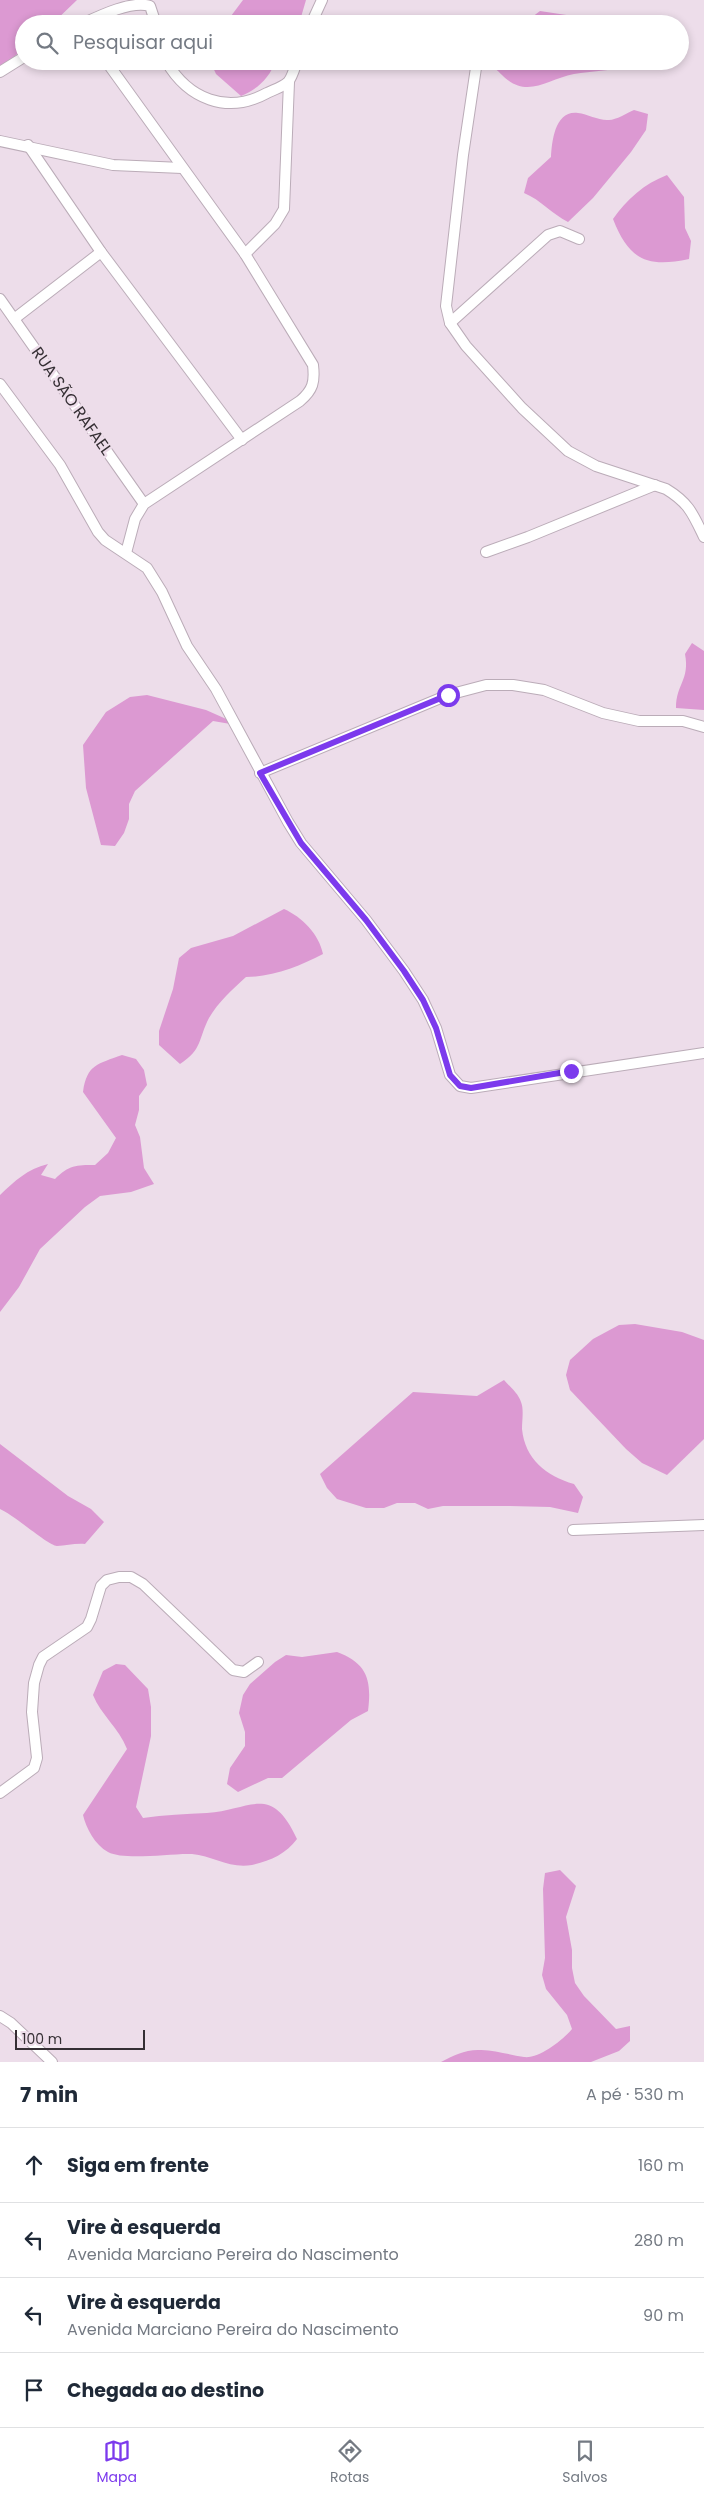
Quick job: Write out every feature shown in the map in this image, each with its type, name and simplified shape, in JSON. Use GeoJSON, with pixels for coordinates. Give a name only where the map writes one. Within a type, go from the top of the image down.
{"type":"FeatureCollection","features":[{"type":"Feature","properties":{"kind":"street"},"geometry":{"type":"LineString","coordinates":[[315,15],[322,0]]}},
{"type":"Feature","properties":{"kind":"street"},"geometry":{"type":"LineString","coordinates":[[101,15],[129,2],[141,1],[150,6],[153,15]]}},
{"type":"Feature","properties":{"kind":"street"},"geometry":{"type":"LineString","coordinates":[[0,72],[15,63]]}},
{"type":"Feature","properties":{"kind":"street"},"geometry":{"type":"LineString","coordinates":[[112,70],[245,254],[313,365],[314,377],[309,393],[300,401],[144,504],[135,520],[126,553]]}},
{"type":"Feature","properties":{"kind":"street"},"geometry":{"type":"LineString","coordinates":[[173,70],[186,86],[207,101],[247,102],[288,82]]}},
{"type":"Feature","properties":{"kind":"street"},"geometry":{"type":"LineString","coordinates":[[245,254],[275,224],[284,209],[288,82],[293,70]]}},
{"type":"Feature","properties":{"kind":"street"},"geometry":{"type":"LineString","coordinates":[[476,70],[463,155],[446,306],[450,322],[466,346],[522,408],[568,450],[596,466],[666,489],[686,502],[704,537]]}},
{"type":"Feature","properties":{"kind":"street"},"geometry":{"type":"LineString","coordinates":[[0,140],[113,165],[182,168]]}},
{"type":"Feature","properties":{"kind":"street"},"geometry":{"type":"LineString","coordinates":[[28,145],[101,252],[242,440]]}},
{"type":"Feature","properties":{"kind":"street"},"geometry":{"type":"LineString","coordinates":[[450,322],[548,235],[560,232],[579,239]]}},
{"type":"Feature","properties":{"kind":"street"},"geometry":{"type":"LineString","coordinates":[[14,319],[101,252]]}},
{"type":"Feature","properties":{"kind":"street","name":"RUA SÃO RAFAEL"},"geometry":{"type":"LineString","coordinates":[[0,299],[144,504]]}},
{"type":"Feature","properties":{"kind":"street"},"geometry":{"type":"LineString","coordinates":[[0,384],[60,465],[98,532],[105,540],[147,568],[162,592],[187,646],[216,689],[260,773],[301,843],[366,920],[423,1000],[436,1028],[450,1075],[460,1086],[471,1088],[704,1053]]}},
{"type":"Feature","properties":{"kind":"street"},"geometry":{"type":"LineString","coordinates":[[486,552],[528,537],[655,485]]}},
{"type":"Feature","properties":{"kind":"street"},"geometry":{"type":"LineString","coordinates":[[260,773],[448,695],[486,685],[512,685],[544,690],[603,713],[639,721],[683,721],[704,727]]}},
{"type":"Feature","properties":{"kind":"street"},"geometry":{"type":"LineString","coordinates":[[573,1530],[704,1525]]}},
{"type":"Feature","properties":{"kind":"street"},"geometry":{"type":"LineString","coordinates":[[0,1793],[30,1771],[35,1763],[32,1712],[34,1683],[38,1665],[55,1647],[87,1627],[91,1620],[101,1586],[107,1580],[131,1577],[143,1584],[233,1670],[244,1672],[258,1662]]}},
{"type":"Feature","properties":{"kind":"street"},"geometry":{"type":"LineString","coordinates":[[0,2016],[52,2062]]}},
{"type":"Feature","properties":{"kind":"shaded area"},"geometry":{"type":"Polygon","coordinates":[[[0,0],[77,0],[61,15],[15,15],[15,56],[0,69],[0,0]]]}},
{"type":"Feature","properties":{"kind":"shaded area"},"geometry":{"type":"Polygon","coordinates":[[[243,0],[306,0],[302,15],[232,15],[243,0]]]}},
{"type":"Feature","properties":{"kind":"shaded area"},"geometry":{"type":"Polygon","coordinates":[[[540,11],[566,15],[535,15],[540,11]]]}},
{"type":"Feature","properties":{"kind":"shaded area"},"geometry":{"type":"Polygon","coordinates":[[[214,70],[272,70],[253,90],[241,96],[216,74],[214,70]]]}},
{"type":"Feature","properties":{"kind":"shaded area"},"geometry":{"type":"Polygon","coordinates":[[[497,70],[608,70],[574,74],[529,87],[511,82],[497,70]]]}},
{"type":"Feature","properties":{"kind":"shaded area"},"geometry":{"type":"Polygon","coordinates":[[[634,110],[648,114],[646,130],[631,152],[593,198],[568,222],[536,199],[524,193],[528,178],[551,157],[556,128],[564,116],[570,113],[578,113],[612,120],[634,110]]]}},
{"type":"Feature","properties":{"kind":"shaded area"},"geometry":{"type":"Polygon","coordinates":[[[667,175],[684,197],[685,228],[691,241],[689,259],[674,262],[651,261],[641,258],[633,252],[619,233],[613,219],[637,193],[667,175]]]}},
{"type":"Feature","properties":{"kind":"shaded area"},"geometry":{"type":"Polygon","coordinates":[[[692,643],[704,651],[704,710],[676,708],[678,693],[686,670],[685,654],[692,643]]]}},
{"type":"Feature","properties":{"kind":"shaded area"},"geometry":{"type":"Polygon","coordinates":[[[147,695],[206,710],[242,726],[213,721],[135,791],[129,804],[129,819],[124,833],[115,846],[101,845],[86,788],[83,745],[106,712],[130,697],[147,695]]]}},
{"type":"Feature","properties":{"kind":"shaded area"},"geometry":{"type":"Polygon","coordinates":[[[284,909],[291,912],[309,927],[318,940],[323,954],[286,970],[256,977],[246,977],[217,1007],[209,1018],[193,1053],[180,1064],[159,1045],[159,1031],[173,989],[179,958],[191,948],[233,936],[284,909]]]}},
{"type":"Feature","properties":{"kind":"shaded area"},"geometry":{"type":"Polygon","coordinates":[[[122,1055],[136,1059],[144,1070],[147,1085],[139,1096],[139,1110],[135,1125],[140,1137],[144,1168],[154,1184],[131,1192],[100,1196],[85,1207],[40,1249],[19,1287],[0,1312],[0,1195],[22,1176],[41,1166],[48,1164],[41,1175],[55,1179],[64,1171],[73,1167],[95,1165],[108,1153],[116,1138],[83,1092],[87,1076],[95,1066],[122,1055]]]}},
{"type":"Feature","properties":{"kind":"shaded area"},"geometry":{"type":"Polygon","coordinates":[[[635,1324],[682,1332],[704,1340],[704,1439],[667,1475],[642,1463],[626,1449],[570,1390],[566,1375],[570,1360],[593,1339],[619,1325],[635,1324]]]}},
{"type":"Feature","properties":{"kind":"shaded area"},"geometry":{"type":"Polygon","coordinates":[[[504,1380],[516,1393],[522,1405],[522,1429],[527,1449],[546,1471],[574,1484],[583,1497],[578,1513],[550,1507],[443,1506],[428,1509],[415,1503],[397,1503],[384,1508],[366,1508],[337,1499],[327,1488],[320,1474],[413,1392],[477,1396],[504,1380]]]}},
{"type":"Feature","properties":{"kind":"shaded area"},"geometry":{"type":"Polygon","coordinates":[[[0,1444],[68,1496],[91,1509],[104,1522],[85,1544],[53,1545],[0,1509],[0,1444]]]}},
{"type":"Feature","properties":{"kind":"shaded area"},"geometry":{"type":"Polygon","coordinates":[[[337,1652],[355,1662],[365,1674],[369,1690],[368,1711],[351,1720],[282,1778],[268,1778],[238,1792],[227,1784],[230,1768],[245,1746],[245,1732],[239,1713],[243,1695],[250,1684],[286,1655],[302,1657],[337,1652]]]}},
{"type":"Feature","properties":{"kind":"shaded area"},"geometry":{"type":"Polygon","coordinates":[[[116,1664],[125,1665],[148,1689],[151,1707],[151,1736],[136,1807],[143,1818],[207,1813],[248,1805],[269,1805],[278,1811],[287,1822],[297,1839],[293,1844],[283,1853],[271,1859],[244,1866],[192,1854],[116,1855],[103,1849],[95,1841],[83,1815],[127,1749],[124,1741],[93,1695],[103,1671],[116,1664]]]}},
{"type":"Feature","properties":{"kind":"shaded area"},"geometry":{"type":"Polygon","coordinates":[[[560,1870],[576,1886],[566,1917],[575,1983],[584,1996],[616,2029],[630,2026],[630,2041],[619,2051],[591,2062],[441,2062],[473,2050],[489,2050],[530,2057],[550,2048],[572,2029],[567,2015],[546,1989],[542,1975],[545,1958],[543,1889],[545,1873],[560,1870]]]}},
{"type":"Feature","properties":{"kind":"route"},"geometry":{"type":"LineString","coordinates":[[448,695],[260,773],[301,843],[366,920],[423,1000],[436,1028],[450,1075],[460,1086],[471,1088],[571,1071]]}}]}
